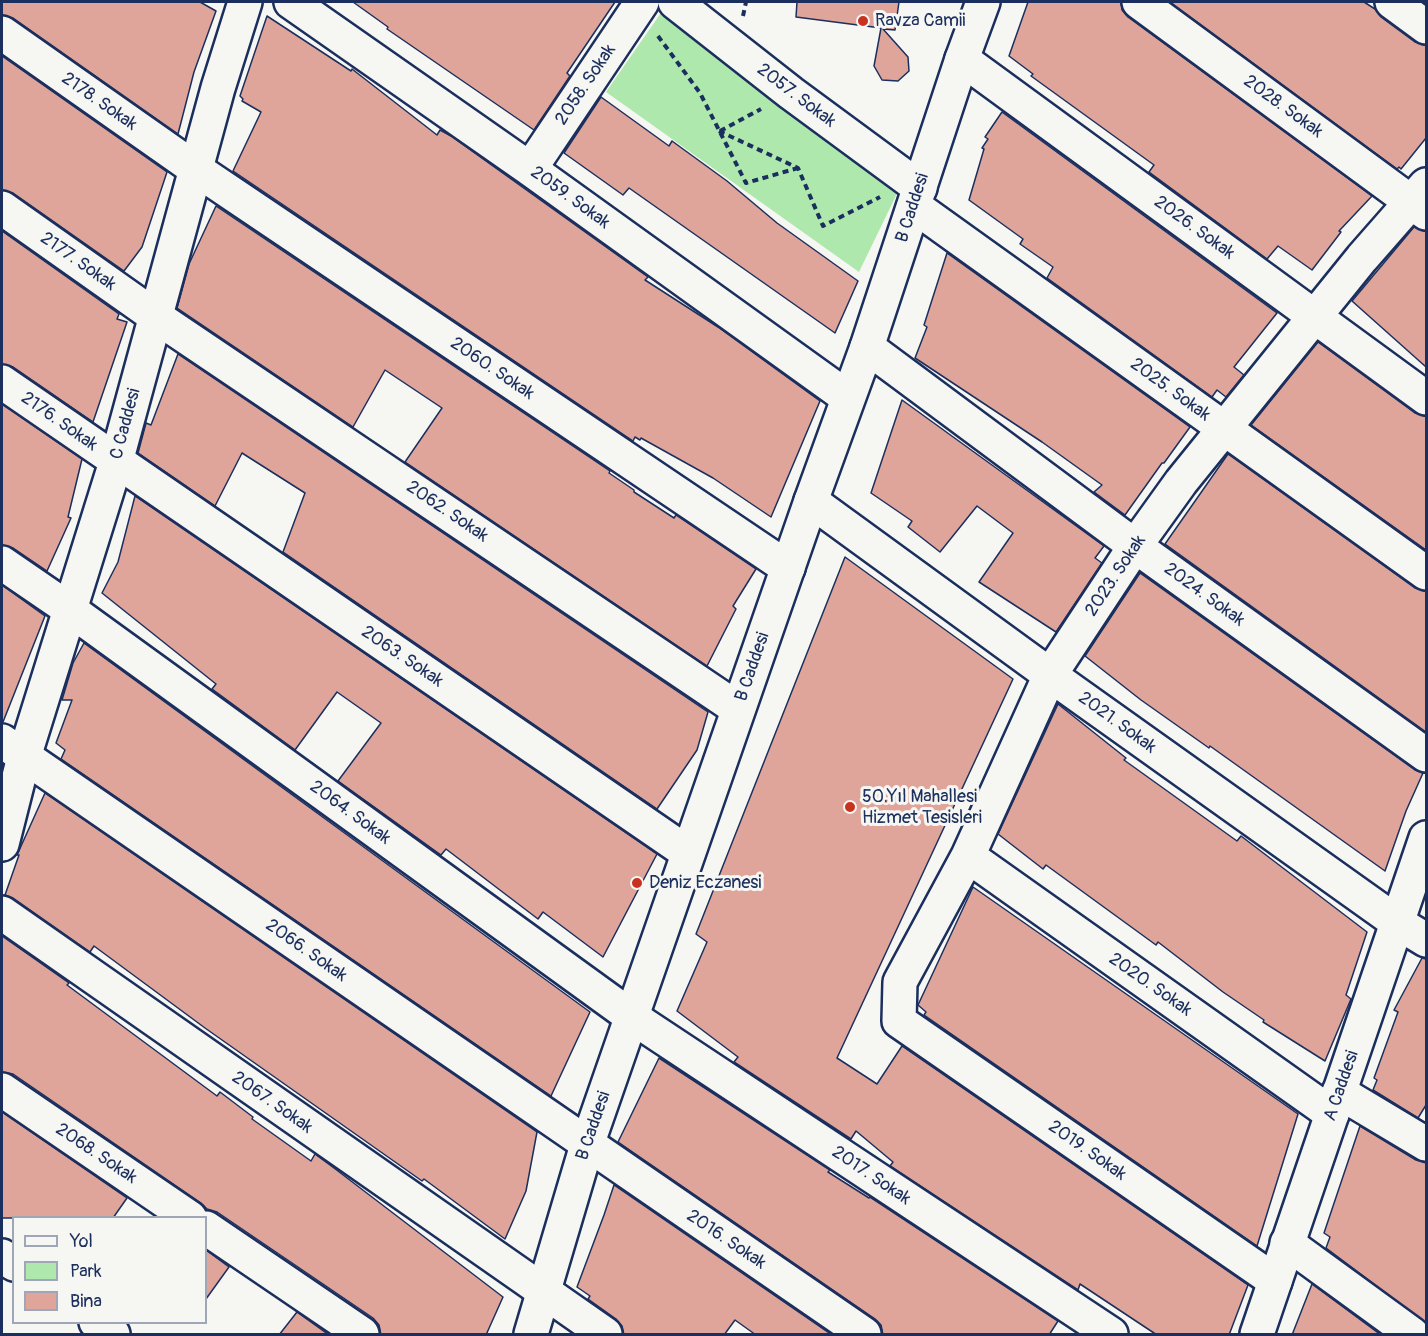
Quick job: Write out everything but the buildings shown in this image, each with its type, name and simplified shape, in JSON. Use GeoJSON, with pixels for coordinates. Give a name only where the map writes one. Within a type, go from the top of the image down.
{"type":"FeatureCollection","features":[{"type":"Feature","properties":{"kind":"street","name":"2059. Sokak"},"geometry":{"type":"LineString","coordinates":[[291,2],[530,169],[847,397]]}},
{"type":"Feature","properties":{"kind":"street","name":"2057. Sokak"},"geometry":{"type":"LineString","coordinates":[[675,2],[791,93],[917,197]]}},
{"type":"Feature","properties":{"kind":"street","name":"B Caddesi"},"geometry":{"type":"LineString","coordinates":[[531,1335],[587,1145],[847,397],[867,347],[983,2]]}},
{"type":"Feature","properties":{"kind":"street","name":"2028. Sokak"},"geometry":{"type":"LineString","coordinates":[[1139,2],[1421,200]]}},
{"type":"Feature","properties":{"kind":"street"},"geometry":{"type":"LineString","coordinates":[[1392,2],[1426,27]]}},
{"type":"Feature","properties":{"kind":"street","name":"C Caddesi"},"geometry":{"type":"LineString","coordinates":[[2,844],[13,749],[69,609],[116,462],[197,170],[238,5]]}},
{"type":"Feature","properties":{"kind":"street","name":"2058. Sokak"},"geometry":{"type":"LineString","coordinates":[[530,169],[640,5]]}},
{"type":"Feature","properties":{"kind":"street","name":"2178. Sokak"},"geometry":{"type":"LineString","coordinates":[[2,33],[197,170]]}},
{"type":"Feature","properties":{"kind":"street","name":"2026. Sokak"},"geometry":{"type":"LineString","coordinates":[[962,59],[1426,398]]}},
{"type":"Feature","properties":{"kind":"street","name":"2060. Sokak"},"geometry":{"type":"LineString","coordinates":[[197,170],[788,568]]}},
{"type":"Feature","properties":{"kind":"street","name":"2025. Sokak"},"geometry":{"type":"LineString","coordinates":[[917,197],[1224,428],[1426,573]]}},
{"type":"Feature","properties":{"kind":"street","name":"2023. Sokak"},"geometry":{"type":"LineString","coordinates":[[899,1021],[900,982],[968,856],[1050,675],[1135,546],[1181,482],[1315,316],[1421,200]]}},
{"type":"Feature","properties":{"kind":"street","name":"2177. Sokak"},"geometry":{"type":"LineString","coordinates":[[2,208],[155,316]]}},
{"type":"Feature","properties":{"kind":"street","name":"2062. Sokak"},"geometry":{"type":"LineString","coordinates":[[155,316],[738,709]]}},
{"type":"Feature","properties":{"kind":"street","name":"2024. Sokak"},"geometry":{"type":"LineString","coordinates":[[867,347],[1135,546],[1426,755]]}},
{"type":"Feature","properties":{"kind":"street","name":"2176. Sokak"},"geometry":{"type":"LineString","coordinates":[[2,382],[116,462]]}},
{"type":"Feature","properties":{"kind":"street","name":"2063. Sokak"},"geometry":{"type":"LineString","coordinates":[[116,462],[688,852]]}},
{"type":"Feature","properties":{"kind":"street","name":"2021. Sokak"},"geometry":{"type":"LineString","coordinates":[[811,501],[1050,675],[1398,923],[1426,940]]}},
{"type":"Feature","properties":{"kind":"street","name":"2064. Sokak"},"geometry":{"type":"LineString","coordinates":[[2,563],[69,609],[632,1017]]}},
{"type":"Feature","properties":{"kind":"street","name":"2066. Sokak"},"geometry":{"type":"LineString","coordinates":[[13,749],[587,1145]]}},
{"type":"Feature","properties":{"kind":"street","name":"A Caddesi"},"geometry":{"type":"LineString","coordinates":[[1257,1335],[1426,838]]}},
{"type":"Feature","properties":{"kind":"street","name":"2020. Sokak"},"geometry":{"type":"LineString","coordinates":[[968,856],[1336,1103],[1426,1144]]}},
{"type":"Feature","properties":{"kind":"street","name":"2067. Sokak"},"geometry":{"type":"LineString","coordinates":[[2,913],[605,1335]]}},
{"type":"Feature","properties":{"kind":"street","name":"2017. Sokak"},"geometry":{"type":"LineString","coordinates":[[632,1017],[1111,1335]]}},
{"type":"Feature","properties":{"kind":"street","name":"2019. Sokak"},"geometry":{"type":"LineString","coordinates":[[899,1021],[1275,1281]]}},
{"type":"Feature","properties":{"kind":"street","name":"2068. Sokak"},"geometry":{"type":"LineString","coordinates":[[2,1090],[187,1216]]}},
{"type":"Feature","properties":{"kind":"street","name":"2016. Sokak"},"geometry":{"type":"LineString","coordinates":[[587,1145],[864,1335]]}},
{"type":"Feature","properties":{"kind":"street"},"geometry":{"type":"LineString","coordinates":[[207,1229],[362,1335]]}},
{"type":"Feature","properties":{"kind":"street"},"geometry":{"type":"LineString","coordinates":[[1287,1243],[1412,1335]]}},
{"type":"Feature","properties":{"kind":"street"},"geometry":{"type":"LineString","coordinates":[[97,1324],[113,1335]]}},
{"type":"Feature","properties":{"kind":"path"},"geometry":{"type":"LineString","coordinates":[[640,5],[700,93],[746,183],[798,168]]}},
{"type":"Feature","properties":{"kind":"path"},"geometry":{"type":"LineString","coordinates":[[719,131],[791,93]]}},
{"type":"Feature","properties":{"kind":"path"},"geometry":{"type":"LineString","coordinates":[[719,131],[798,168],[823,226],[884,195],[917,197]]}},
{"type":"Feature","properties":{"kind":"green space"},"geometry":{"type":"Polygon","coordinates":[[[663,10],[905,177],[859,272],[606,92],[663,10]]]}},
{"type":"Feature","properties":{"kind":"place","name":"Ravza Camii"},"geometry":{"type":"Point","coordinates":[863,21]}},
{"type":"Feature","properties":{"kind":"place","name":"50.Yıl Mahallesi Hizmet Tesisleri"},"geometry":{"type":"Point","coordinates":[850,807]}},
{"type":"Feature","properties":{"kind":"place","name":"Deniz Eczanesi"},"geometry":{"type":"Point","coordinates":[637,883]}}]}
